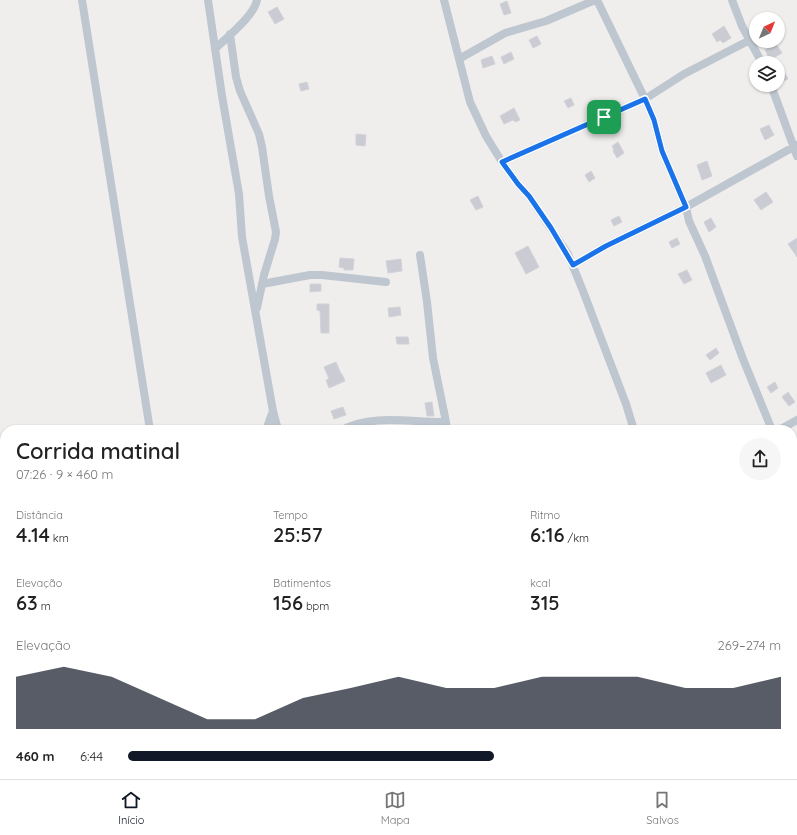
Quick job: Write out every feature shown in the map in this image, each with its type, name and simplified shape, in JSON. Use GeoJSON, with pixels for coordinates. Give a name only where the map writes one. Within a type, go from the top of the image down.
{"type":"FeatureCollection","features":[{"type":"Feature","properties":{"kind":"street"},"geometry":{"type":"LineString","coordinates":[[82,0],[149,425]]}},
{"type":"Feature","properties":{"kind":"street"},"geometry":{"type":"LineString","coordinates":[[208,0],[239,194],[242,237],[276,425]]}},
{"type":"Feature","properties":{"kind":"street"},"geometry":{"type":"LineString","coordinates":[[215,49],[249,15],[256,6],[257,0]]}},
{"type":"Feature","properties":{"kind":"street"},"geometry":{"type":"LineString","coordinates":[[444,0],[470,102],[486,136],[502,162],[529,196],[551,228],[573,265],[626,404],[632,425]]}},
{"type":"Feature","properties":{"kind":"street"},"geometry":{"type":"LineString","coordinates":[[459,59],[506,33],[546,21],[596,0],[654,120],[662,151],[686,207],[689,221],[705,256],[743,359],[770,425]]}},
{"type":"Feature","properties":{"kind":"street"},"geometry":{"type":"LineString","coordinates":[[732,0],[742,26],[749,38]]}},
{"type":"Feature","properties":{"kind":"street"},"geometry":{"type":"LineString","coordinates":[[230,34],[236,77],[240,91],[259,134],[276,232],[256,313]]}},
{"type":"Feature","properties":{"kind":"street"},"geometry":{"type":"LineString","coordinates":[[502,162],[645,99],[684,74],[749,41]]}},
{"type":"Feature","properties":{"kind":"street"},"geometry":{"type":"LineString","coordinates":[[774,92],[795,146],[797,156]]}},
{"type":"Feature","properties":{"kind":"street"},"geometry":{"type":"LineString","coordinates":[[573,265],[606,246],[686,207],[795,146]]}},
{"type":"Feature","properties":{"kind":"street"},"geometry":{"type":"LineString","coordinates":[[420,255],[427,302],[432,358],[447,425]]}},
{"type":"Feature","properties":{"kind":"street"},"geometry":{"type":"LineString","coordinates":[[262,284],[310,275],[386,282]]}},
{"type":"Feature","properties":{"kind":"street"},"geometry":{"type":"LineString","coordinates":[[268,425],[273,411]]}},
{"type":"Feature","properties":{"kind":"street"},"geometry":{"type":"LineString","coordinates":[[350,425],[369,420],[434,425]]}},
{"type":"Feature","properties":{"kind":"street"},"geometry":{"type":"LineString","coordinates":[[788,425],[797,420]]}},
{"type":"Feature","properties":{"kind":"building"},"geometry":{"type":"Polygon","coordinates":[[[507,1],[511,13],[504,15],[500,4],[507,1]]]}},
{"type":"Feature","properties":{"kind":"building"},"geometry":{"type":"Polygon","coordinates":[[[277,7],[284,19],[275,24],[268,12],[277,7]]]}},
{"type":"Feature","properties":{"kind":"building"},"geometry":{"type":"Polygon","coordinates":[[[724,26],[731,38],[723,43],[720,40],[717,42],[712,34],[724,26]]]}},
{"type":"Feature","properties":{"kind":"building"},"geometry":{"type":"Polygon","coordinates":[[[537,36],[541,44],[533,48],[529,40],[537,36]]]}},
{"type":"Feature","properties":{"kind":"building"},"geometry":{"type":"Polygon","coordinates":[[[769,48],[779,48],[782,53],[777,56],[768,56],[765,50],[769,48]]]}},
{"type":"Feature","properties":{"kind":"building"},"geometry":{"type":"Polygon","coordinates":[[[511,52],[514,59],[504,64],[501,57],[511,52]]]}},
{"type":"Feature","properties":{"kind":"building"},"geometry":{"type":"Polygon","coordinates":[[[492,56],[495,64],[483,68],[481,60],[492,56]]]}},
{"type":"Feature","properties":{"kind":"building"},"geometry":{"type":"Polygon","coordinates":[[[785,74],[788,79],[785,80],[785,74]]]}},
{"type":"Feature","properties":{"kind":"building"},"geometry":{"type":"Polygon","coordinates":[[[307,82],[309,89],[301,91],[299,84],[307,82]]]}},
{"type":"Feature","properties":{"kind":"building"},"geometry":{"type":"Polygon","coordinates":[[[571,98],[574,105],[568,108],[564,101],[571,98]]]}},
{"type":"Feature","properties":{"kind":"building"},"geometry":{"type":"Polygon","coordinates":[[[514,108],[520,120],[515,122],[513,120],[504,124],[500,116],[514,108]]]}},
{"type":"Feature","properties":{"kind":"building"},"geometry":{"type":"Polygon","coordinates":[[[769,125],[774,135],[765,140],[760,129],[769,125]]]}},
{"type":"Feature","properties":{"kind":"building"},"geometry":{"type":"Polygon","coordinates":[[[356,134],[366,135],[365,146],[356,145],[356,134]]]}},
{"type":"Feature","properties":{"kind":"building"},"geometry":{"type":"Polygon","coordinates":[[[618,142],[624,153],[617,158],[612,146],[618,142]]]}},
{"type":"Feature","properties":{"kind":"building"},"geometry":{"type":"Polygon","coordinates":[[[707,161],[712,176],[702,180],[697,165],[707,161]]]}},
{"type":"Feature","properties":{"kind":"building"},"geometry":{"type":"Polygon","coordinates":[[[591,171],[595,178],[589,182],[585,175],[591,171]]]}},
{"type":"Feature","properties":{"kind":"building"},"geometry":{"type":"Polygon","coordinates":[[[766,192],[773,202],[761,210],[754,200],[766,192]]]}},
{"type":"Feature","properties":{"kind":"building"},"geometry":{"type":"Polygon","coordinates":[[[478,196],[483,207],[476,210],[470,200],[478,196]]]}},
{"type":"Feature","properties":{"kind":"building"},"geometry":{"type":"Polygon","coordinates":[[[619,216],[622,222],[614,226],[611,220],[619,216]]]}},
{"type":"Feature","properties":{"kind":"building"},"geometry":{"type":"Polygon","coordinates":[[[711,218],[716,227],[709,232],[704,222],[711,218]]]}},
{"type":"Feature","properties":{"kind":"building"},"geometry":{"type":"Polygon","coordinates":[[[677,238],[680,244],[672,248],[669,242],[677,238]]]}},
{"type":"Feature","properties":{"kind":"building"},"geometry":{"type":"Polygon","coordinates":[[[797,238],[797,257],[788,244],[797,238]]]}},
{"type":"Feature","properties":{"kind":"building"},"geometry":{"type":"Polygon","coordinates":[[[528,246],[539,267],[526,274],[515,253],[528,246]]]}},
{"type":"Feature","properties":{"kind":"building"},"geometry":{"type":"Polygon","coordinates":[[[340,258],[354,259],[353,270],[344,270],[344,268],[339,267],[340,258]]]}},
{"type":"Feature","properties":{"kind":"building"},"geometry":{"type":"Polygon","coordinates":[[[401,259],[402,271],[388,273],[386,261],[401,259]]]}},
{"type":"Feature","properties":{"kind":"building"},"geometry":{"type":"Polygon","coordinates":[[[687,270],[692,280],[684,284],[678,274],[687,270]]]}},
{"type":"Feature","properties":{"kind":"building"},"geometry":{"type":"Polygon","coordinates":[[[310,284],[321,284],[321,291],[310,292],[310,284]]]}},
{"type":"Feature","properties":{"kind":"building"},"geometry":{"type":"Polygon","coordinates":[[[317,304],[329,304],[329,333],[321,333],[320,311],[317,310],[317,304]]]}},
{"type":"Feature","properties":{"kind":"building"},"geometry":{"type":"Polygon","coordinates":[[[400,307],[401,315],[389,317],[388,308],[400,307]]]}},
{"type":"Feature","properties":{"kind":"building"},"geometry":{"type":"Polygon","coordinates":[[[396,337],[408,337],[409,344],[397,344],[396,337]]]}},
{"type":"Feature","properties":{"kind":"building"},"geometry":{"type":"Polygon","coordinates":[[[716,348],[719,353],[710,360],[706,355],[716,348]]]}},
{"type":"Feature","properties":{"kind":"building"},"geometry":{"type":"Polygon","coordinates":[[[336,362],[345,381],[329,388],[326,380],[329,379],[324,367],[336,362]]]}},
{"type":"Feature","properties":{"kind":"building"},"geometry":{"type":"Polygon","coordinates":[[[721,365],[726,375],[711,383],[706,373],[721,365]]]}},
{"type":"Feature","properties":{"kind":"building"},"geometry":{"type":"Polygon","coordinates":[[[775,382],[778,388],[771,393],[767,387],[775,382]]]}},
{"type":"Feature","properties":{"kind":"building"},"geometry":{"type":"Polygon","coordinates":[[[788,392],[795,402],[789,406],[782,397],[788,392]]]}},
{"type":"Feature","properties":{"kind":"building"},"geometry":{"type":"Polygon","coordinates":[[[432,402],[434,416],[427,416],[425,403],[432,402]]]}},
{"type":"Feature","properties":{"kind":"building"},"geometry":{"type":"Polygon","coordinates":[[[343,407],[346,415],[334,419],[331,411],[343,407]]]}},
{"type":"Feature","properties":{"kind":"route"},"geometry":{"type":"LineString","coordinates":[[645,99],[654,120],[662,151],[686,207],[606,246],[573,265],[568,254],[529,196],[502,162],[604,117],[645,99]]}}]}
